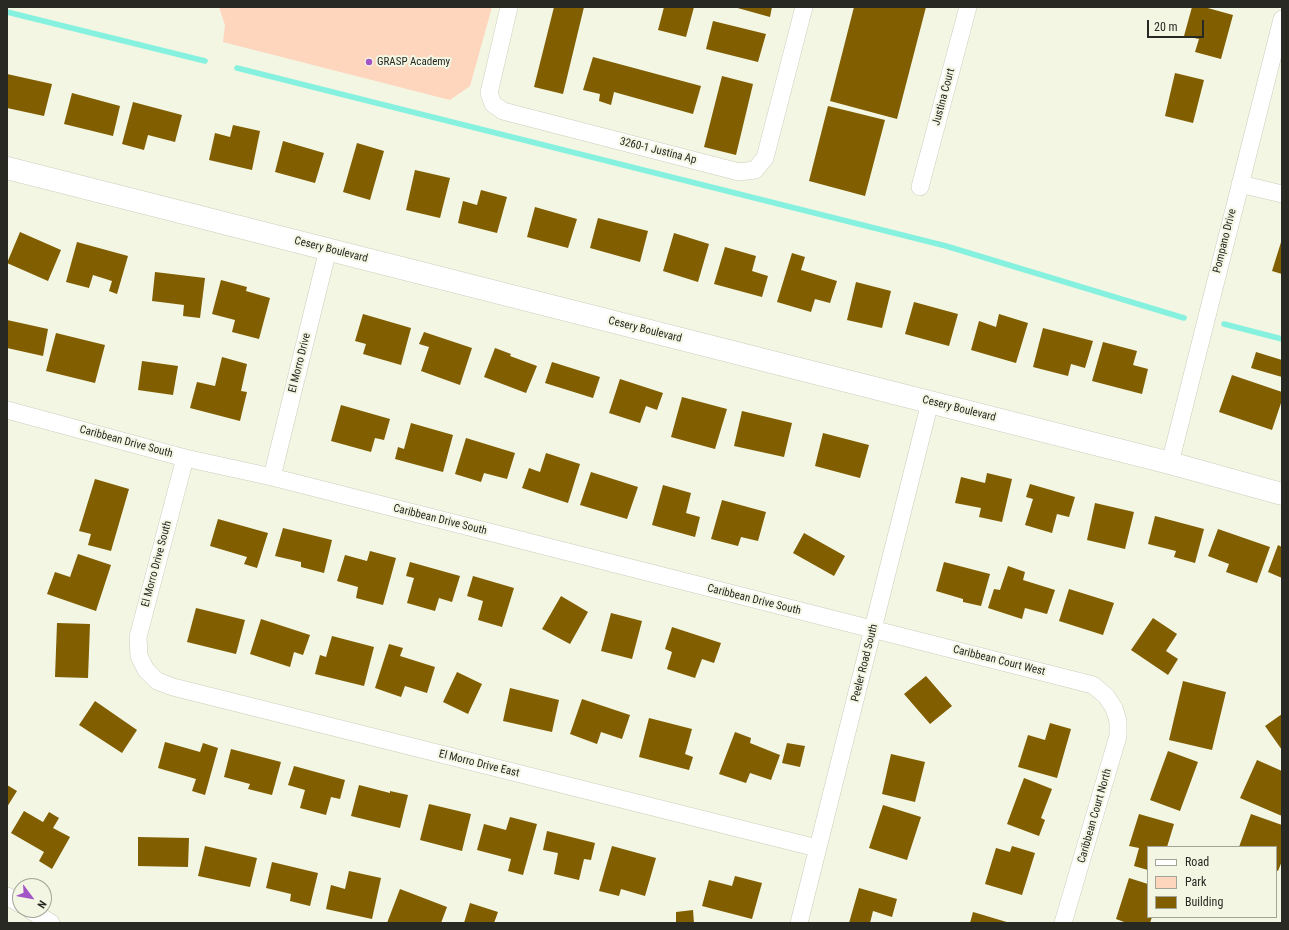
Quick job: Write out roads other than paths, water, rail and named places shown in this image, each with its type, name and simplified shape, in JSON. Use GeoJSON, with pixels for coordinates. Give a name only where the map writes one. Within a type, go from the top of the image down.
{"type":"FeatureCollection","features":[{"type":"Feature","properties":{"kind":"main road","name":"Cesery Boulevard"},"geometry":{"type":"LineString","coordinates":[[7,168],[1170,463],[1282,494]]}},
{"type":"Feature","properties":{"kind":"street","name":"3260-1 Justina Ap"},"geometry":{"type":"LineString","coordinates":[[509,7],[489,93],[493,104],[503,111],[739,172],[755,170],[765,158],[804,7]]}},
{"type":"Feature","properties":{"kind":"street","name":"Justina Court"},"geometry":{"type":"LineString","coordinates":[[920,187],[968,7]]}},
{"type":"Feature","properties":{"kind":"street","name":"Pompano Drive"},"geometry":{"type":"LineString","coordinates":[[1170,463],[1282,19]]}},
{"type":"Feature","properties":{"kind":"street"},"geometry":{"type":"LineString","coordinates":[[1240,184],[1282,194]]}},
{"type":"Feature","properties":{"kind":"street","name":"El Morro Drive"},"geometry":{"type":"LineString","coordinates":[[272,477],[328,249]]}},
{"type":"Feature","properties":{"kind":"street","name":"Peeler Road South"},"geometry":{"type":"LineString","coordinates":[[799,923],[930,402]]}},
{"type":"Feature","properties":{"kind":"street","name":"Caribbean Drive South"},"geometry":{"type":"LineString","coordinates":[[7,410],[185,458],[272,477],[873,630]]}},
{"type":"Feature","properties":{"kind":"street","name":"El Morro Drive South"},"geometry":{"type":"LineString","coordinates":[[146,670],[139,656],[138,637],[185,458]]}},
{"type":"Feature","properties":{"kind":"street","name":"Caribbean Court West"},"geometry":{"type":"LineString","coordinates":[[873,630],[1092,685],[1106,696],[1114,708]]}},
{"type":"Feature","properties":{"kind":"street","name":"El Morro Drive East"},"geometry":{"type":"LineString","coordinates":[[146,670],[157,681],[173,687],[817,848]]}},
{"type":"Feature","properties":{"kind":"street","name":"Caribbean Court North"},"geometry":{"type":"LineString","coordinates":[[1063,923],[1118,736],[1118,721],[1114,708]]}},
{"type":"Feature","properties":{"kind":"waterway"},"geometry":{"type":"LineString","coordinates":[[7,12],[205,61]]}},
{"type":"Feature","properties":{"kind":"waterway"},"geometry":{"type":"LineString","coordinates":[[237,68],[946,246],[1184,318]]}},
{"type":"Feature","properties":{"kind":"waterway"},"geometry":{"type":"LineString","coordinates":[[1224,324],[1282,339]]}},
{"type":"Feature","properties":{"kind":"place","name":"GRASP Academy"},"geometry":{"type":"Point","coordinates":[369,62]}}]}
